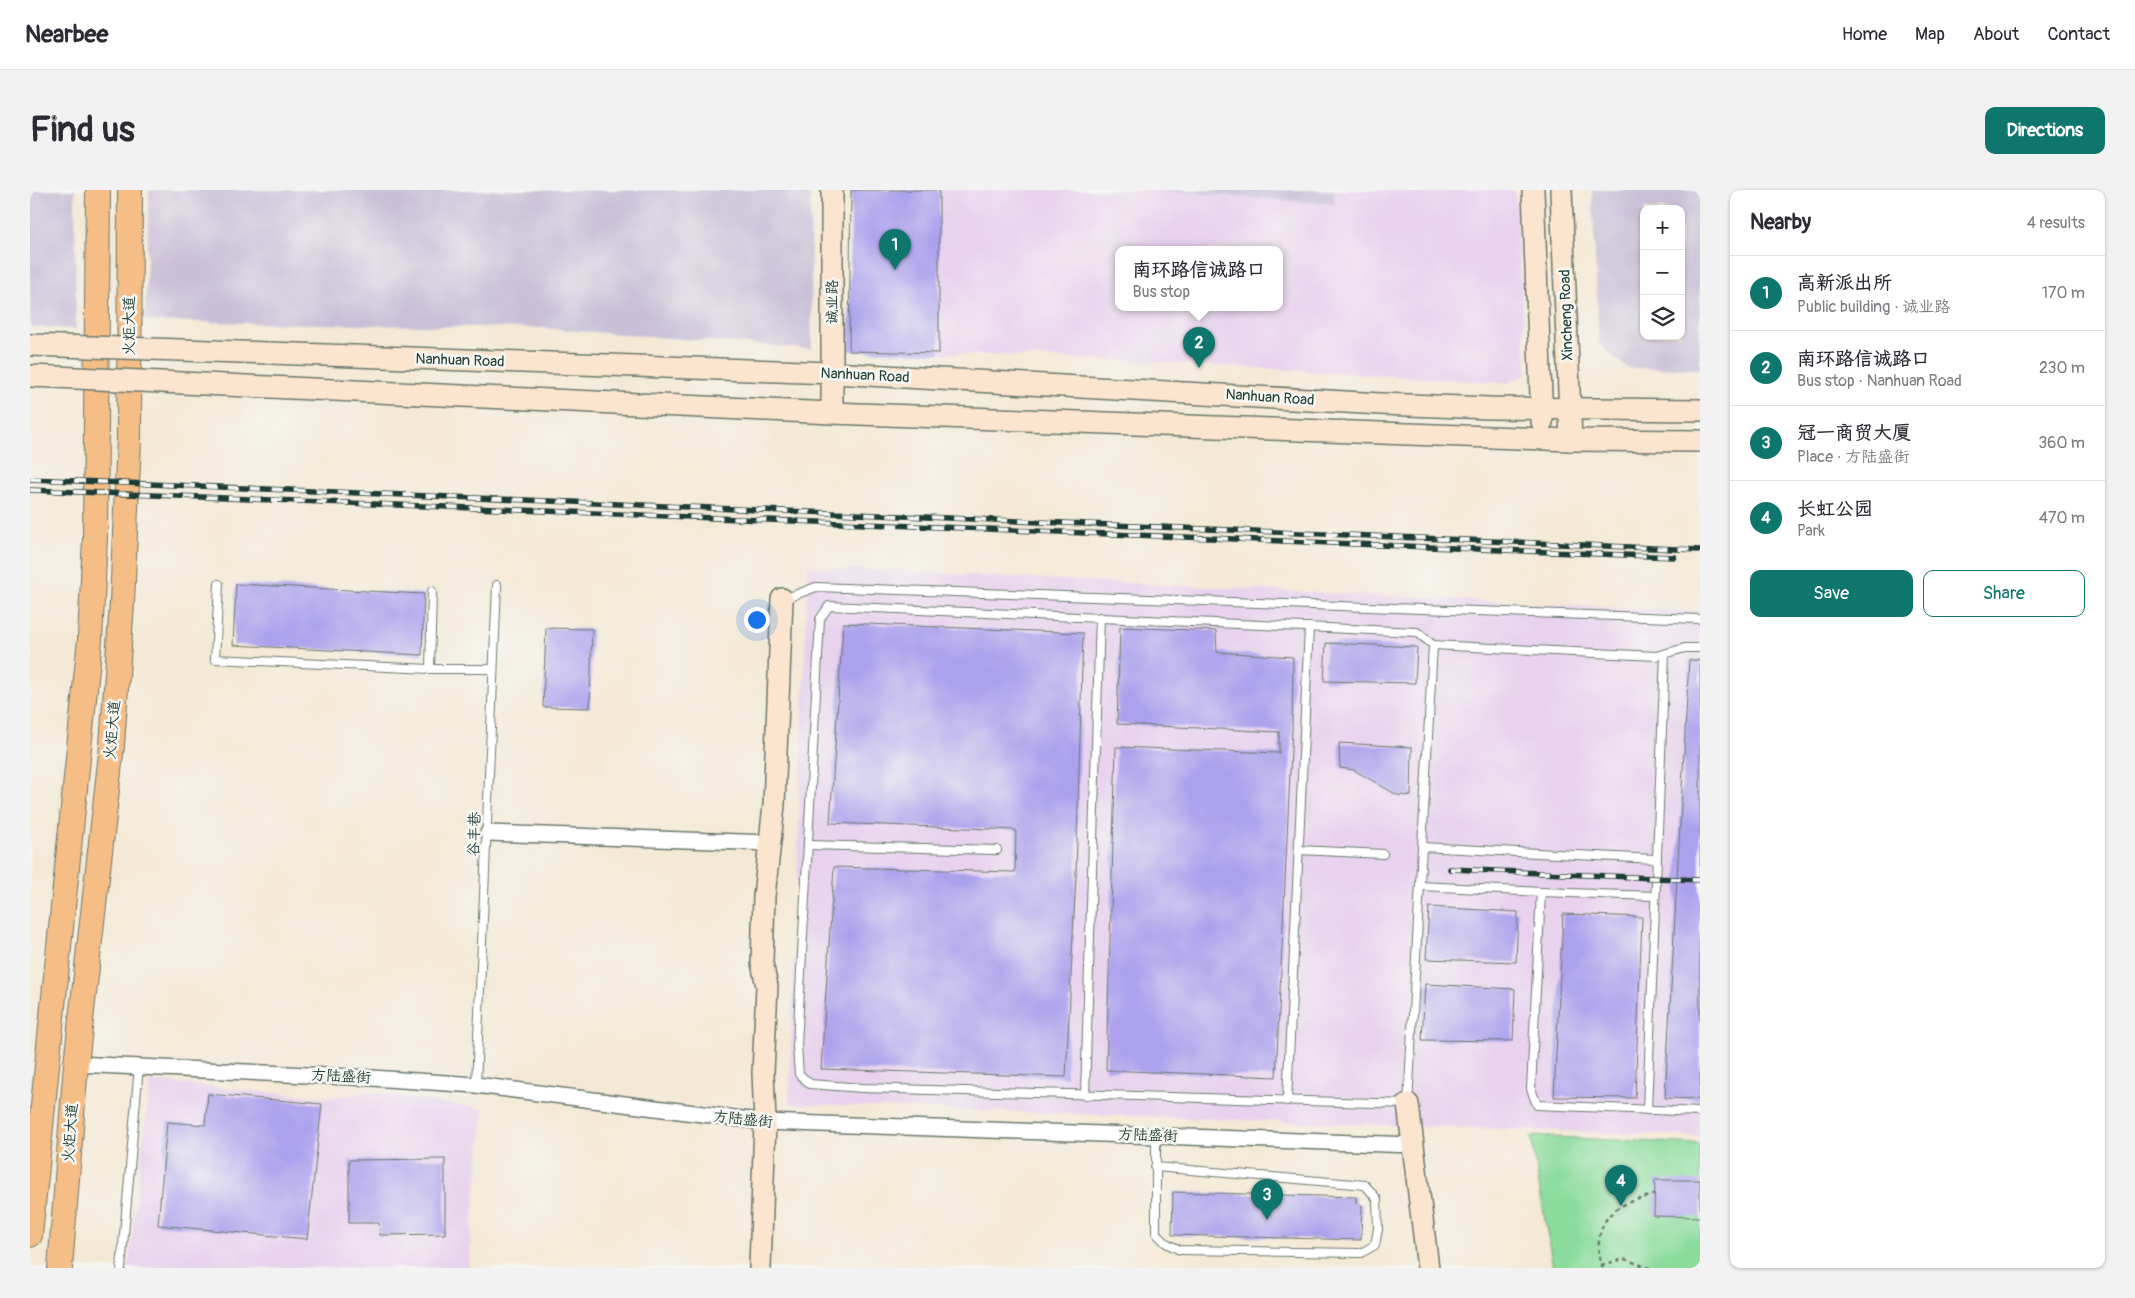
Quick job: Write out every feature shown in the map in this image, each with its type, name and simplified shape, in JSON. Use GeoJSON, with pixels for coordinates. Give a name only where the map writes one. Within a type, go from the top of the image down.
{"type":"FeatureCollection","features":[{"type":"Feature","properties":{"kind":"main road","name":"火炬大道"},"geometry":{"type":"LineString","coordinates":[[30,1235],[90,639],[95,538],[98,190]]}},
{"type":"Feature","properties":{"kind":"main road","name":"火炬大道"},"geometry":{"type":"LineString","coordinates":[[60,1268],[76,1064],[112,745],[122,603],[129,438],[130,190]]}},
{"type":"Feature","properties":{"kind":"main road","name":"诚业路"},"geometry":{"type":"LineString","coordinates":[[832,190],[832,413]]}},
{"type":"Feature","properties":{"kind":"main road","name":"Xincheng Road"},"geometry":{"type":"LineString","coordinates":[[1533,190],[1543,439]]}},
{"type":"Feature","properties":{"kind":"main road","name":"Xincheng Road"},"geometry":{"type":"LineString","coordinates":[[1561,190],[1571,440]]}},
{"type":"Feature","properties":{"kind":"main road","name":"Nanhuan Road"},"geometry":{"type":"LineString","coordinates":[[30,345],[832,373],[1381,404],[1700,410]]}},
{"type":"Feature","properties":{"kind":"main road","name":"Nanhuan Road"},"geometry":{"type":"LineString","coordinates":[[30,376],[832,413],[1571,440],[1700,441]]}},
{"type":"Feature","properties":{"kind":"main road"},"geometry":{"type":"LineString","coordinates":[[760,1268],[765,1122],[763,1073],[767,986],[762,963],[764,896],[774,806],[782,599]]}},
{"type":"Feature","properties":{"kind":"main road"},"geometry":{"type":"LineString","coordinates":[[1408,1104],[1428,1268]]}},
{"type":"Feature","properties":{"kind":"street"},"geometry":{"type":"LineString","coordinates":[[488,833],[770,843]]}},
{"type":"Feature","properties":{"kind":"street","name":"方陆盛街"},"geometry":{"type":"LineString","coordinates":[[76,1064],[476,1085],[765,1122],[1413,1145]]}},
{"type":"Feature","properties":{"kind":"lane"},"geometry":{"type":"LineString","coordinates":[[219,584],[216,659],[430,669],[493,669]]}},
{"type":"Feature","properties":{"kind":"lane","name":"谷丰巷"},"geometry":{"type":"LineString","coordinates":[[476,1085],[497,585]]}},
{"type":"Feature","properties":{"kind":"lane"},"geometry":{"type":"LineString","coordinates":[[782,599],[816,587],[1700,619]]}},
{"type":"Feature","properties":{"kind":"lane"},"geometry":{"type":"LineString","coordinates":[[430,669],[432,591]]}},
{"type":"Feature","properties":{"kind":"lane"},"geometry":{"type":"LineString","coordinates":[[1433,645],[1408,1104],[862,1088],[810,1084],[799,1074],[798,1046],[820,619],[829,606],[1417,632],[1433,645],[1656,656],[1684,648],[1700,648]]}},
{"type":"Feature","properties":{"kind":"lane"},"geometry":{"type":"LineString","coordinates":[[1085,1095],[1100,617]]}},
{"type":"Feature","properties":{"kind":"lane"},"geometry":{"type":"LineString","coordinates":[[1287,1101],[1309,627]]}},
{"type":"Feature","properties":{"kind":"lane"},"geometry":{"type":"LineString","coordinates":[[1646,1110],[1665,654]]}},
{"type":"Feature","properties":{"kind":"lane"},"geometry":{"type":"LineString","coordinates":[[808,845],[997,850]]}},
{"type":"Feature","properties":{"kind":"lane"},"geometry":{"type":"LineString","coordinates":[[1422,847],[1656,860]]}},
{"type":"Feature","properties":{"kind":"lane"},"geometry":{"type":"LineString","coordinates":[[1298,850],[1383,854]]}},
{"type":"Feature","properties":{"kind":"lane"},"geometry":{"type":"LineString","coordinates":[[1420,886],[1654,896]]}},
{"type":"Feature","properties":{"kind":"lane"},"geometry":{"type":"LineString","coordinates":[[1541,892],[1531,1090],[1537,1105],[1700,1112]]}},
{"type":"Feature","properties":{"kind":"lane"},"geometry":{"type":"LineString","coordinates":[[121,1268],[139,1066]]}},
{"type":"Feature","properties":{"kind":"lane"},"geometry":{"type":"LineString","coordinates":[[1155,1167],[1365,1185],[1377,1199],[1378,1229],[1374,1245],[1361,1254],[1180,1250],[1166,1243],[1156,1233],[1155,1167],[1156,1136]]}},
{"type":"Feature","properties":{"kind":"path"},"geometry":{"type":"LineString","coordinates":[[1650,1268],[1624,1259],[1602,1266],[1598,1250],[1600,1232],[1606,1218],[1621,1206],[1654,1195]]}},
{"type":"Feature","properties":{"kind":"shaded area"},"geometry":{"type":"Polygon","coordinates":[[[30,190],[75,190],[76,329],[30,327],[30,190]]]}},
{"type":"Feature","properties":{"kind":"shaded area"},"geometry":{"type":"Polygon","coordinates":[[[149,190],[810,190],[812,349],[541,328],[145,321],[149,190]]]}},
{"type":"Feature","properties":{"kind":"shaded area"},"geometry":{"type":"Polygon","coordinates":[[[939,190],[1154,190],[1333,204],[1334,190],[1515,190],[1527,374],[1507,383],[1154,362],[939,353],[939,190]]]}},
{"type":"Feature","properties":{"kind":"shaded area"},"geometry":{"type":"Polygon","coordinates":[[[1154,190],[1334,190],[1334,204],[1154,190]]]}},
{"type":"Feature","properties":{"kind":"shaded area"},"geometry":{"type":"Polygon","coordinates":[[[1592,190],[1700,190],[1700,369],[1627,368],[1599,344],[1592,190]]]}},
{"type":"Feature","properties":{"kind":"shaded area"},"geometry":{"type":"Polygon","coordinates":[[[808,567],[1700,612],[1700,1136],[789,1104],[808,567]]]}},
{"type":"Feature","properties":{"kind":"shaded area"},"geometry":{"type":"Polygon","coordinates":[[[150,1081],[328,1098],[368,1092],[484,1109],[468,1268],[128,1268],[150,1081]]]}},
{"type":"Feature","properties":{"kind":"green space"},"geometry":{"type":"Polygon","coordinates":[[[1531,1136],[1700,1144],[1700,1268],[1553,1268],[1531,1136]]]}},
{"type":"Feature","properties":{"kind":"building"},"geometry":{"type":"Polygon","coordinates":[[[851,190],[939,190],[939,353],[849,351],[851,190]]]}},
{"type":"Feature","properties":{"kind":"building"},"geometry":{"type":"Polygon","coordinates":[[[236,584],[424,594],[422,655],[233,645],[236,584]]]}},
{"type":"Feature","properties":{"kind":"building"},"geometry":{"type":"Polygon","coordinates":[[[843,623],[1083,633],[1076,874],[1066,1077],[821,1069],[834,867],[1015,872],[1016,830],[830,823],[843,623]]]}},
{"type":"Feature","properties":{"kind":"building"},"geometry":{"type":"Polygon","coordinates":[[[1120,627],[1216,631],[1217,652],[1293,657],[1292,729],[1276,1077],[1106,1070],[1116,747],[1279,753],[1279,732],[1117,724],[1120,627]]]}},
{"type":"Feature","properties":{"kind":"building"},"geometry":{"type":"Polygon","coordinates":[[[546,628],[592,629],[590,708],[543,707],[546,628]]]}},
{"type":"Feature","properties":{"kind":"building"},"geometry":{"type":"Polygon","coordinates":[[[1326,643],[1417,647],[1415,683],[1324,681],[1326,643]]]}},
{"type":"Feature","properties":{"kind":"building"},"geometry":{"type":"Polygon","coordinates":[[[1689,660],[1700,660],[1700,1099],[1665,1098],[1689,660]]]}},
{"type":"Feature","properties":{"kind":"building"},"geometry":{"type":"Polygon","coordinates":[[[1339,743],[1412,747],[1411,796],[1397,795],[1354,770],[1340,768],[1339,743]]]}},
{"type":"Feature","properties":{"kind":"building"},"geometry":{"type":"Polygon","coordinates":[[[1429,907],[1518,912],[1516,962],[1426,959],[1429,907]]]}},
{"type":"Feature","properties":{"kind":"building"},"geometry":{"type":"Polygon","coordinates":[[[1563,914],[1642,917],[1635,1098],[1554,1097],[1563,914]]]}},
{"type":"Feature","properties":{"kind":"building"},"geometry":{"type":"Polygon","coordinates":[[[1425,984],[1515,989],[1513,1041],[1422,1040],[1425,984]]]}},
{"type":"Feature","properties":{"kind":"building"},"geometry":{"type":"Polygon","coordinates":[[[208,1094],[322,1104],[307,1239],[158,1225],[167,1122],[205,1125],[208,1094]]]}},
{"type":"Feature","properties":{"kind":"building"},"geometry":{"type":"Polygon","coordinates":[[[445,1159],[445,1234],[380,1235],[379,1223],[349,1223],[349,1160],[445,1159]]]}},
{"type":"Feature","properties":{"kind":"building"},"geometry":{"type":"Polygon","coordinates":[[[1655,1180],[1700,1180],[1700,1217],[1654,1216],[1655,1180]]]}},
{"type":"Feature","properties":{"kind":"building"},"geometry":{"type":"Polygon","coordinates":[[[1173,1192],[1356,1197],[1356,1203],[1362,1205],[1361,1240],[1172,1235],[1173,1192]]]}},
{"type":"Feature","properties":{"kind":"railway"},"geometry":{"type":"LineString","coordinates":[[30,479],[1700,550]]}},
{"type":"Feature","properties":{"kind":"railway"},"geometry":{"type":"LineString","coordinates":[[30,490],[1674,557]]}},
{"type":"Feature","properties":{"kind":"railway"},"geometry":{"type":"LineString","coordinates":[[1450,869],[1700,880]]}},
{"type":"Feature","properties":{"kind":"place","name":"高新派出所"},"geometry":{"type":"Point","coordinates":[895,270]}},
{"type":"Feature","properties":{"kind":"place","name":"南环路信诚路口"},"geometry":{"type":"Point","coordinates":[1199,368]}},
{"type":"Feature","properties":{"kind":"place","name":"长虹公园"},"geometry":{"type":"Point","coordinates":[1621,1206]}},
{"type":"Feature","properties":{"kind":"place","name":"冠一商贸大厦"},"geometry":{"type":"Point","coordinates":[1267,1220]}}]}
